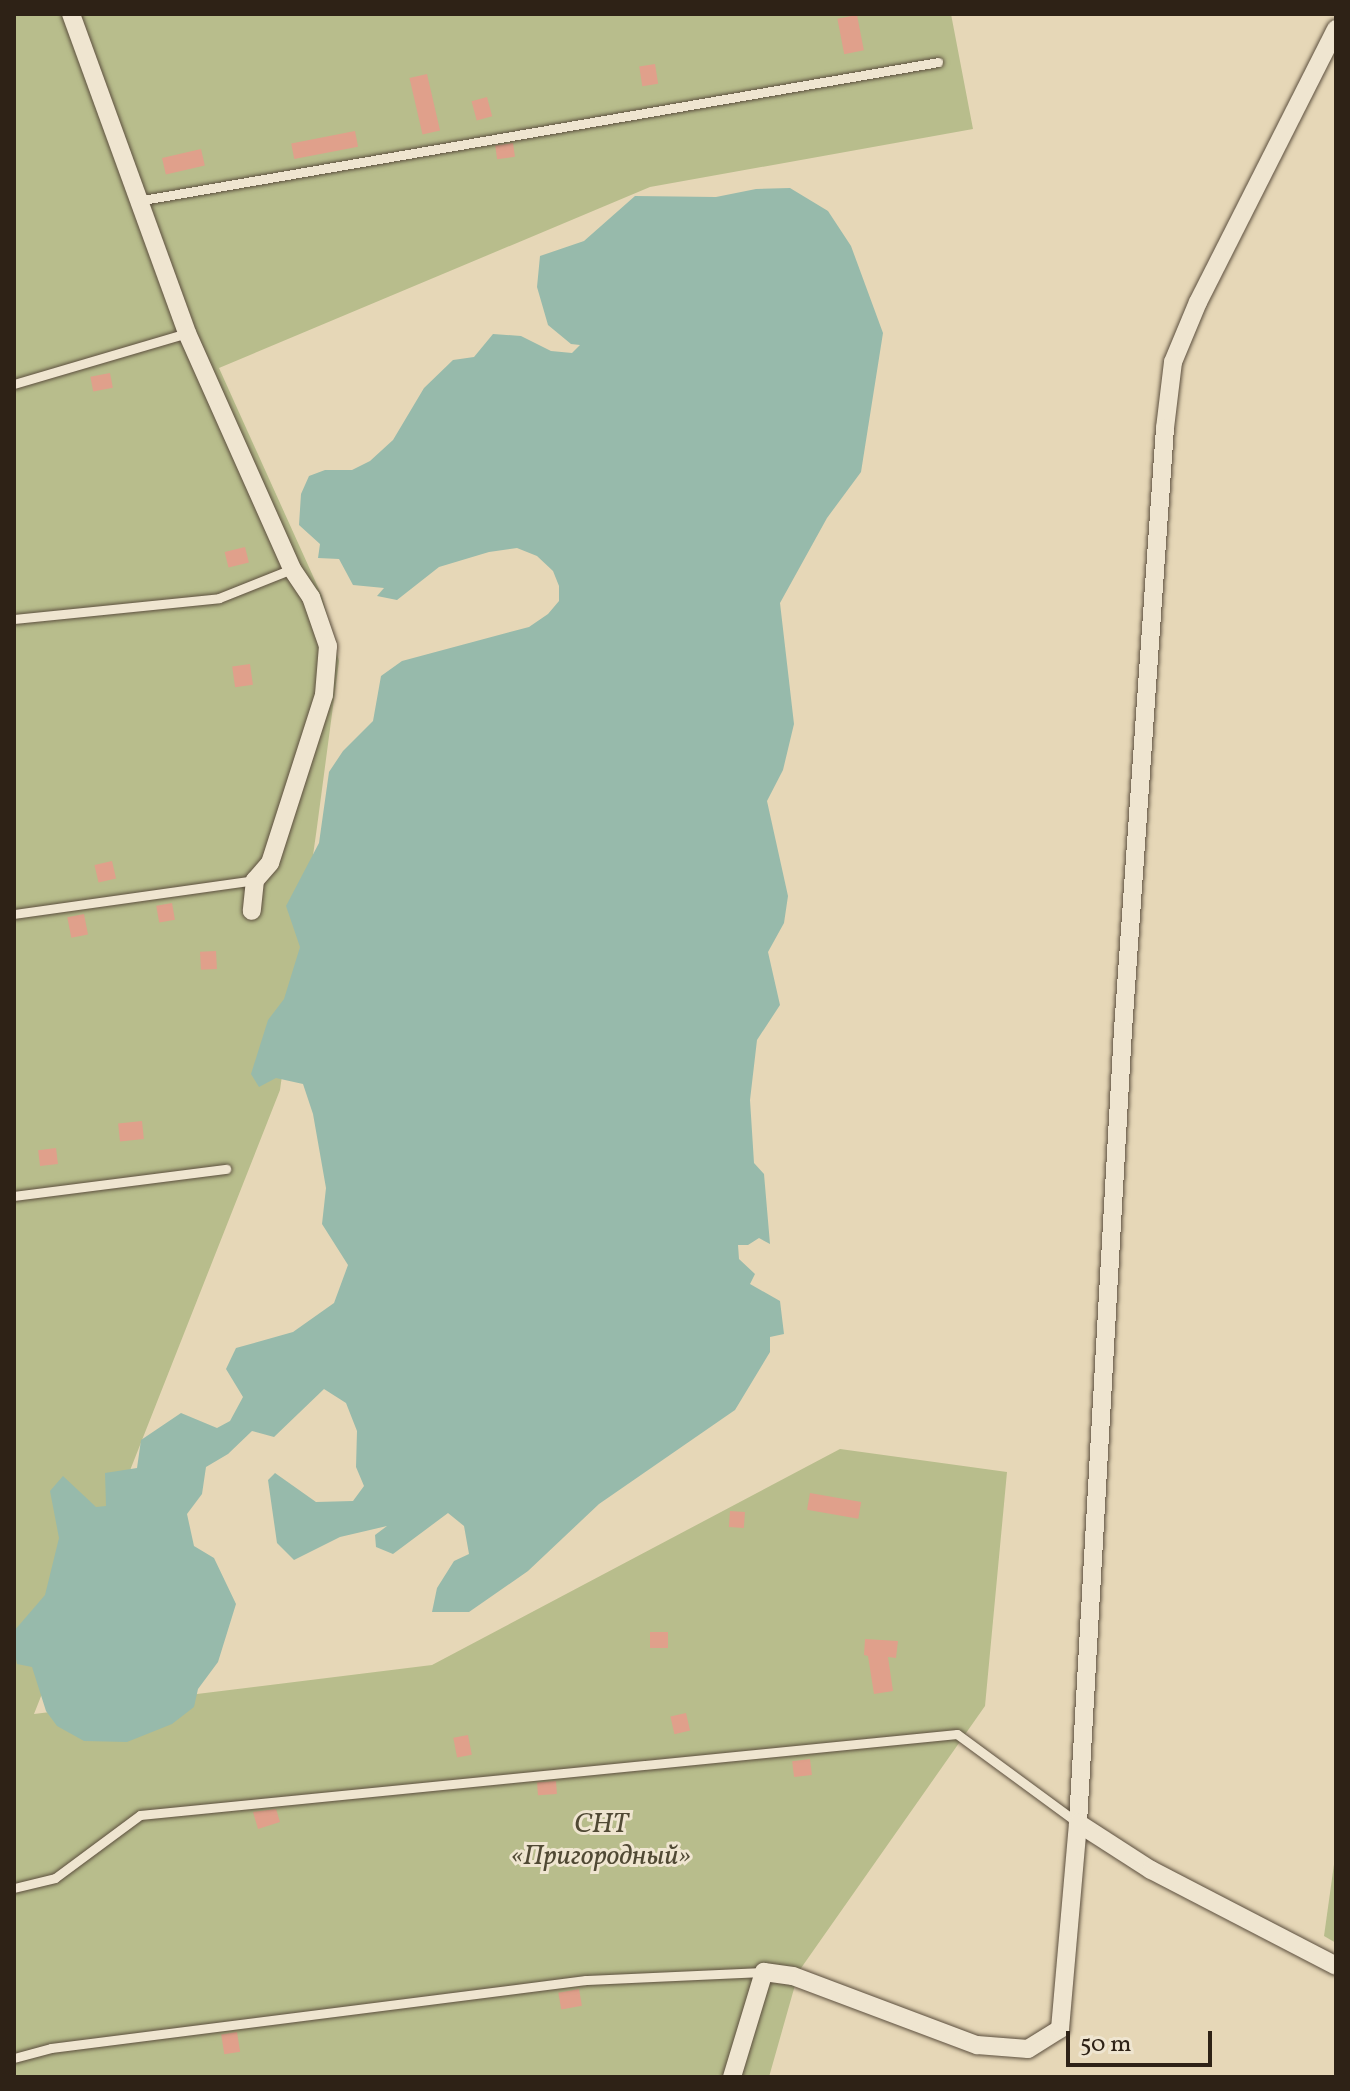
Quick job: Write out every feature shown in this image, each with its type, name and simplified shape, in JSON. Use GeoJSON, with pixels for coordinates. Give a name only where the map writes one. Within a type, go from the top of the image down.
{"type":"FeatureCollection","features":[{"type":"Feature","properties":{"kind":"street"},"geometry":{"type":"LineString","coordinates":[[71,14],[187,333],[292,569],[311,597],[328,646],[324,695],[270,863],[255,880],[252,911]]}},
{"type":"Feature","properties":{"kind":"street"},"geometry":{"type":"LineString","coordinates":[[732,2077],[764,1972],[793,1976],[977,2045],[1028,2049],[1060,2029],[1078,1823],[1124,1014],[1165,428],[1173,362],[1198,302],[1336,30]]}},
{"type":"Feature","properties":{"kind":"street"},"geometry":{"type":"LineString","coordinates":[[1078,1823],[1151,1870],[1336,1966]]}},
{"type":"Feature","properties":{"kind":"lane"},"geometry":{"type":"LineString","coordinates":[[137,201],[938,62]]}},
{"type":"Feature","properties":{"kind":"lane"},"geometry":{"type":"LineString","coordinates":[[14,384],[187,333]]}},
{"type":"Feature","properties":{"kind":"lane"},"geometry":{"type":"LineString","coordinates":[[14,619],[219,598],[292,569]]}},
{"type":"Feature","properties":{"kind":"lane"},"geometry":{"type":"LineString","coordinates":[[14,914],[255,880]]}},
{"type":"Feature","properties":{"kind":"lane"},"geometry":{"type":"LineString","coordinates":[[14,1196],[226,1169]]}},
{"type":"Feature","properties":{"kind":"lane"},"geometry":{"type":"LineString","coordinates":[[14,1888],[55,1878],[140,1815],[957,1734],[1078,1823]]}},
{"type":"Feature","properties":{"kind":"lane"},"geometry":{"type":"LineString","coordinates":[[14,2058],[51,2048],[586,1980],[764,1972]]}},
{"type":"Feature","properties":{"kind":"green space","name":"СНТ «Пригородный»"},"geometry":{"type":"Polygon","coordinates":[[[14,14],[951,14],[973,129],[650,187],[219,368],[322,596],[339,661],[317,827],[280,1090],[34,1714],[432,1665],[840,1449],[1007,1472],[985,1706],[799,1971],[769,2077],[14,2077],[14,14]]]}},
{"type":"Feature","properties":{"kind":"green space"},"geometry":{"type":"Polygon","coordinates":[[[1336,1850],[1336,1943],[1324,1936],[1336,1850]]]}},
{"type":"Feature","properties":{"kind":"shaded area"},"geometry":{"type":"Polygon","coordinates":[[[790,188],[828,211],[851,246],[883,333],[861,472],[827,518],[780,603],[794,724],[783,770],[767,801],[788,896],[784,923],[768,952],[780,1005],[757,1040],[750,1100],[754,1163],[764,1174],[770,1244],[759,1238],[748,1245],[738,1245],[739,1259],[755,1274],[750,1284],[780,1301],[784,1334],[770,1337],[770,1352],[735,1410],[599,1504],[528,1571],[469,1612],[432,1612],[437,1588],[454,1561],[469,1554],[464,1526],[448,1513],[393,1554],[376,1547],[375,1535],[387,1526],[340,1537],[294,1560],[277,1543],[268,1480],[275,1473],[316,1502],[353,1501],[364,1486],[356,1467],[357,1431],[346,1403],[324,1389],[274,1437],[252,1431],[228,1454],[206,1467],[202,1494],[187,1514],[194,1546],[214,1558],[236,1604],[218,1662],[198,1689],[194,1707],[172,1724],[127,1742],[84,1741],[57,1726],[46,1711],[32,1667],[17,1664],[14,1648],[14,1631],[45,1595],[59,1538],[50,1491],[63,1476],[96,1507],[106,1506],[105,1473],[137,1468],[141,1440],[181,1413],[217,1428],[230,1421],[243,1397],[226,1369],[236,1348],[293,1332],[334,1303],[348,1265],[322,1224],[326,1188],[313,1114],[303,1084],[276,1078],[259,1087],[251,1074],[268,1020],[284,999],[300,947],[286,906],[319,843],[329,772],[343,751],[373,721],[381,676],[402,661],[529,627],[548,614],[559,601],[559,586],[553,571],[537,556],[517,548],[489,552],[439,567],[397,600],[377,596],[384,588],[353,585],[339,559],[318,558],[320,544],[299,525],[301,494],[309,476],[325,470],[352,470],[370,461],[393,440],[424,388],[453,360],[474,357],[493,334],[521,336],[551,351],[572,353],[580,345],[571,344],[548,325],[537,287],[540,256],[584,241],[635,196],[716,197],[756,189],[790,188]]]}},
{"type":"Feature","properties":{"kind":"building"},"geometry":{"type":"Polygon","coordinates":[[[857,15],[864,50],[844,54],[837,19],[857,15]]]}},
{"type":"Feature","properties":{"kind":"building"},"geometry":{"type":"Polygon","coordinates":[[[655,64],[658,84],[642,86],[639,67],[655,64]]]}},
{"type":"Feature","properties":{"kind":"building"},"geometry":{"type":"Polygon","coordinates":[[[427,74],[440,131],[423,135],[409,78],[427,74]]]}},
{"type":"Feature","properties":{"kind":"building"},"geometry":{"type":"Polygon","coordinates":[[[487,97],[492,116],[477,120],[472,101],[487,97]]]}},
{"type":"Feature","properties":{"kind":"building"},"geometry":{"type":"Polygon","coordinates":[[[355,131],[358,147],[294,159],[291,143],[355,131]]]}},
{"type":"Feature","properties":{"kind":"building"},"geometry":{"type":"Polygon","coordinates":[[[513,143],[515,157],[497,159],[495,146],[513,143]]]}},
{"type":"Feature","properties":{"kind":"building"},"geometry":{"type":"Polygon","coordinates":[[[201,149],[205,166],[166,175],[162,158],[201,149]]]}},
{"type":"Feature","properties":{"kind":"building"},"geometry":{"type":"Polygon","coordinates":[[[110,373],[113,388],[93,392],[90,377],[110,373]]]}},
{"type":"Feature","properties":{"kind":"building"},"geometry":{"type":"Polygon","coordinates":[[[245,547],[249,563],[228,568],[225,552],[245,547]]]}},
{"type":"Feature","properties":{"kind":"building"},"geometry":{"type":"Polygon","coordinates":[[[250,664],[253,685],[235,687],[232,667],[250,664]]]}},
{"type":"Feature","properties":{"kind":"building"},"geometry":{"type":"Polygon","coordinates":[[[112,861],[116,879],[99,883],[94,865],[112,861]]]}},
{"type":"Feature","properties":{"kind":"building"},"geometry":{"type":"Polygon","coordinates":[[[172,903],[175,920],[159,923],[156,906],[172,903]]]}},
{"type":"Feature","properties":{"kind":"building"},"geometry":{"type":"Polygon","coordinates":[[[84,914],[88,935],[71,938],[67,917],[84,914]]]}},
{"type":"Feature","properties":{"kind":"building"},"geometry":{"type":"Polygon","coordinates":[[[216,951],[217,969],[201,970],[200,952],[216,951]]]}},
{"type":"Feature","properties":{"kind":"building"},"geometry":{"type":"Polygon","coordinates":[[[142,1121],[144,1139],[120,1141],[118,1124],[142,1121]]]}},
{"type":"Feature","properties":{"kind":"building"},"geometry":{"type":"Polygon","coordinates":[[[56,1148],[58,1164],[40,1166],[38,1150],[56,1148]]]}},
{"type":"Feature","properties":{"kind":"building"},"geometry":{"type":"Polygon","coordinates":[[[810,1493],[861,1502],[858,1519],[807,1510],[810,1493]]]}},
{"type":"Feature","properties":{"kind":"building"},"geometry":{"type":"Polygon","coordinates":[[[730,1511],[745,1512],[744,1528],[729,1527],[730,1511]]]}},
{"type":"Feature","properties":{"kind":"building"},"geometry":{"type":"Polygon","coordinates":[[[650,1632],[668,1632],[668,1648],[650,1648],[650,1632]]]}},
{"type":"Feature","properties":{"kind":"building"},"geometry":{"type":"Polygon","coordinates":[[[865,1639],[898,1641],[896,1658],[888,1657],[893,1691],[874,1694],[868,1656],[864,1655],[865,1639]]]}},
{"type":"Feature","properties":{"kind":"building"},"geometry":{"type":"Polygon","coordinates":[[[686,1713],[690,1731],[674,1734],[670,1717],[686,1713]]]}},
{"type":"Feature","properties":{"kind":"building"},"geometry":{"type":"Polygon","coordinates":[[[468,1735],[472,1755],[457,1757],[453,1738],[468,1735]]]}},
{"type":"Feature","properties":{"kind":"building"},"geometry":{"type":"Polygon","coordinates":[[[810,1759],[812,1775],[794,1777],[792,1761],[810,1759]]]}},
{"type":"Feature","properties":{"kind":"building"},"geometry":{"type":"Polygon","coordinates":[[[556,1781],[557,1794],[538,1795],[537,1782],[556,1781]]]}},
{"type":"Feature","properties":{"kind":"building"},"geometry":{"type":"Polygon","coordinates":[[[276,1809],[280,1822],[258,1829],[253,1812],[276,1809]]]}},
{"type":"Feature","properties":{"kind":"building"},"geometry":{"type":"Polygon","coordinates":[[[579,1989],[582,2006],[561,2009],[558,1993],[579,1989]]]}},
{"type":"Feature","properties":{"kind":"building"},"geometry":{"type":"Polygon","coordinates":[[[237,2032],[240,2052],[224,2054],[221,2035],[237,2032]]]}}]}
